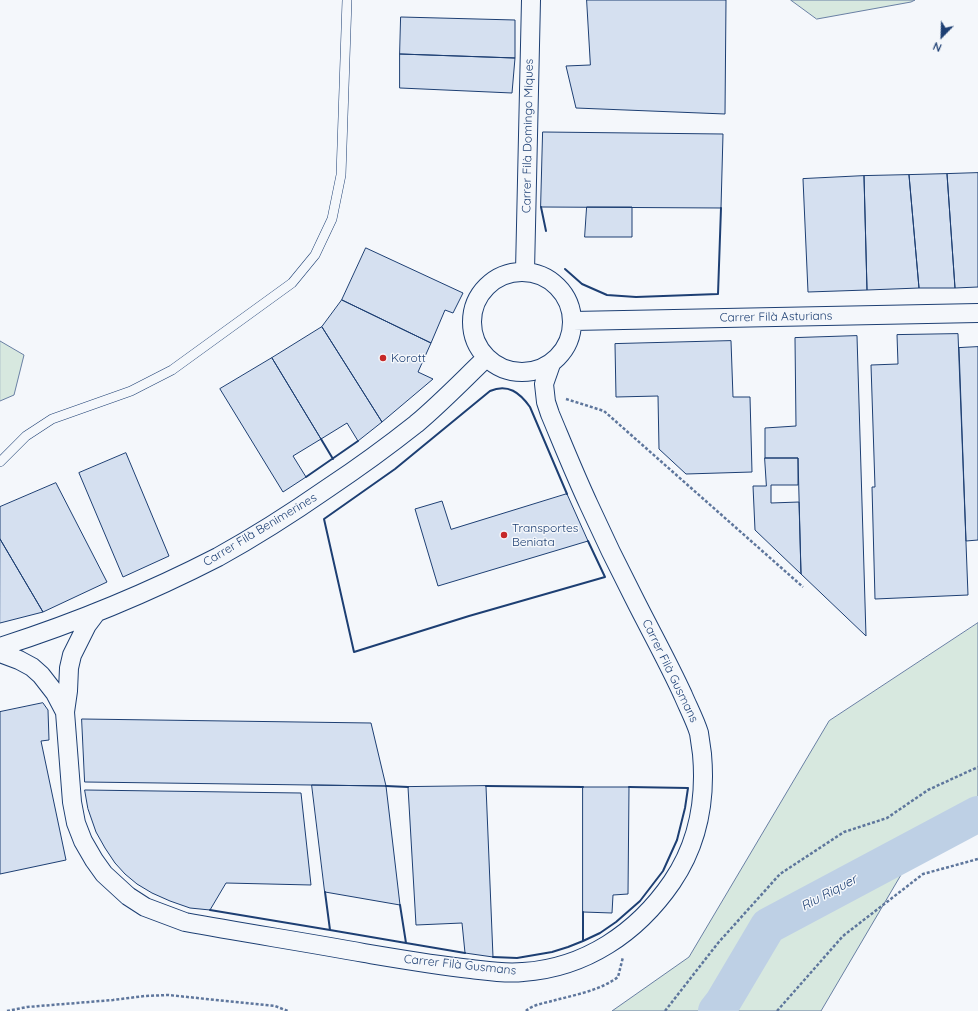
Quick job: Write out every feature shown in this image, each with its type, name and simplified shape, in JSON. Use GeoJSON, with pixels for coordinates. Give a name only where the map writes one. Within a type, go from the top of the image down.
{"type":"FeatureCollection","features":[{"type":"Feature","properties":{"kind":"street","name":"Carrer Filà Domingo Miques"},"geometry":{"type":"LineString","coordinates":[[525,272],[531,0]]}},
{"type":"Feature","properties":{"kind":"street"},"geometry":{"type":"LineString","coordinates":[[525,272],[540,274],[553,282],[564,293],[570,307],[573,322],[572,334],[567,346],[560,356],[551,364],[535,371],[518,373],[500,368],[486,358],[477,346],[472,331],[472,316],[476,301],[484,288],[496,278],[510,273],[525,272]]}},
{"type":"Feature","properties":{"kind":"street","name":"Carrer Filà Asturians"},"geometry":{"type":"LineString","coordinates":[[573,322],[978,313]]}},
{"type":"Feature","properties":{"kind":"street","name":"Carrer Filà Benimerines"},"geometry":{"type":"LineString","coordinates":[[0,646],[31,637],[96,613],[152,589],[218,556],[275,523],[363,464],[416,424],[486,358]]}},
{"type":"Feature","properties":{"kind":"street","name":"Carrer Filà Gusmans"},"geometry":{"type":"LineString","coordinates":[[0,654],[19,660],[32,667],[41,675],[55,692],[65,712],[72,802],[76,823],[83,841],[104,874],[128,896],[145,907],[185,922],[440,966],[502,973],[547,969],[593,954],[618,938],[655,905],[680,870],[690,848],[699,819],[702,803],[703,765],[699,734],[695,722],[589,505],[550,414],[544,392],[544,384],[551,364]]}},
{"type":"Feature","properties":{"kind":"street"},"geometry":{"type":"LineString","coordinates":[[65,712],[69,668],[72,655],[87,625],[96,613]]}},
{"type":"Feature","properties":{"kind":"lane"},"geometry":{"type":"LineString","coordinates":[[0,462],[26,436],[52,419],[131,391],[172,370],[292,283],[315,255],[332,219],[341,175],[347,0]]}},
{"type":"Feature","properties":{"kind":"path"},"geometry":{"type":"LineString","coordinates":[[544,392],[604,411],[803,587]]}},
{"type":"Feature","properties":{"kind":"path"},"geometry":{"type":"LineString","coordinates":[[665,1011],[718,944],[780,874],[844,832],[887,818],[928,790],[978,767]]}},
{"type":"Feature","properties":{"kind":"path"},"geometry":{"type":"LineString","coordinates":[[777,1011],[843,936],[923,874],[978,859]]}},
{"type":"Feature","properties":{"kind":"path"},"geometry":{"type":"LineString","coordinates":[[526,1011],[537,1005],[609,984],[618,977],[623,959],[618,938]]}},
{"type":"Feature","properties":{"kind":"path"},"geometry":{"type":"LineString","coordinates":[[7,1011],[27,1007],[168,995],[275,1006],[288,1011]]}},
{"type":"Feature","properties":{"kind":"shaded area"},"geometry":{"type":"Polygon","coordinates":[[[791,0],[915,0],[911,2],[817,19],[791,0]]]}},
{"type":"Feature","properties":{"kind":"shaded area"},"geometry":{"type":"Polygon","coordinates":[[[0,341],[24,355],[14,395],[0,401],[0,341]]]}},
{"type":"Feature","properties":{"kind":"shaded area"},"geometry":{"type":"Polygon","coordinates":[[[978,623],[978,828],[905,868],[821,1011],[612,1011],[689,957],[829,721],[978,623]]]}},
{"type":"Feature","properties":{"kind":"building"},"geometry":{"type":"Polygon","coordinates":[[[587,0],[726,0],[725,114],[576,108],[566,66],[590,65],[587,0]]]}},
{"type":"Feature","properties":{"kind":"building"},"geometry":{"type":"Polygon","coordinates":[[[401,17],[515,20],[515,58],[400,54],[401,17]]]}},
{"type":"Feature","properties":{"kind":"building"},"geometry":{"type":"Polygon","coordinates":[[[400,54],[515,58],[512,93],[400,88],[400,54]]]}},
{"type":"Feature","properties":{"kind":"building"},"geometry":{"type":"Polygon","coordinates":[[[543,132],[723,134],[721,208],[541,207],[543,132]]]}},
{"type":"Feature","properties":{"kind":"building"},"geometry":{"type":"Polygon","coordinates":[[[978,173],[978,287],[955,288],[947,174],[978,173]]]}},
{"type":"Feature","properties":{"kind":"building"},"geometry":{"type":"Polygon","coordinates":[[[947,174],[955,288],[919,288],[909,175],[947,174]]]}},
{"type":"Feature","properties":{"kind":"building"},"geometry":{"type":"Polygon","coordinates":[[[909,175],[919,288],[867,290],[864,176],[909,175]]]}},
{"type":"Feature","properties":{"kind":"building"},"geometry":{"type":"Polygon","coordinates":[[[864,176],[867,290],[808,292],[803,179],[864,176]]]}},
{"type":"Feature","properties":{"kind":"building"},"geometry":{"type":"Polygon","coordinates":[[[587,207],[632,207],[632,237],[585,237],[587,207]]]}},
{"type":"Feature","properties":{"kind":"building"},"geometry":{"type":"Polygon","coordinates":[[[366,248],[463,293],[453,313],[445,310],[431,343],[342,300],[366,248]]]}},
{"type":"Feature","properties":{"kind":"building","name":"Korott"},"geometry":{"type":"Polygon","coordinates":[[[342,300],[431,343],[418,372],[433,379],[382,422],[322,327],[342,300]]]}},
{"type":"Feature","properties":{"kind":"building"},"geometry":{"type":"Polygon","coordinates":[[[322,327],[382,422],[358,441],[347,423],[321,439],[272,358],[322,327]]]}},
{"type":"Feature","properties":{"kind":"building"},"geometry":{"type":"Polygon","coordinates":[[[958,334],[968,595],[875,599],[872,487],[875,487],[871,365],[898,364],[897,335],[958,334]]]}},
{"type":"Feature","properties":{"kind":"building"},"geometry":{"type":"Polygon","coordinates":[[[857,336],[866,636],[801,574],[798,458],[765,458],[765,428],[796,426],[795,338],[857,336]]]}},
{"type":"Feature","properties":{"kind":"building"},"geometry":{"type":"Polygon","coordinates":[[[731,341],[733,397],[750,397],[752,472],[686,474],[659,449],[658,396],[616,397],[615,344],[731,341]]]}},
{"type":"Feature","properties":{"kind":"building"},"geometry":{"type":"Polygon","coordinates":[[[978,347],[978,540],[966,541],[959,348],[978,347]]]}},
{"type":"Feature","properties":{"kind":"building"},"geometry":{"type":"Polygon","coordinates":[[[272,358],[321,439],[293,456],[306,477],[283,492],[220,389],[272,358]]]}},
{"type":"Feature","properties":{"kind":"building"},"geometry":{"type":"Polygon","coordinates":[[[126,453],[169,556],[123,577],[79,473],[126,453]]]}},
{"type":"Feature","properties":{"kind":"building"},"geometry":{"type":"Polygon","coordinates":[[[765,458],[798,458],[798,485],[771,485],[771,503],[799,502],[801,574],[755,530],[753,486],[766,486],[765,458]]]}},
{"type":"Feature","properties":{"kind":"building"},"geometry":{"type":"Polygon","coordinates":[[[56,483],[107,582],[43,612],[0,539],[0,507],[56,483]]]}},
{"type":"Feature","properties":{"kind":"building","name":"Transportes Beniata"},"geometry":{"type":"Polygon","coordinates":[[[567,494],[588,541],[438,586],[415,509],[442,501],[451,529],[567,494]]]}},
{"type":"Feature","properties":{"kind":"building"},"geometry":{"type":"Polygon","coordinates":[[[0,539],[43,612],[0,623],[0,539]]]}},
{"type":"Feature","properties":{"kind":"building"},"geometry":{"type":"Polygon","coordinates":[[[43,703],[48,710],[49,740],[41,741],[66,860],[0,874],[0,712],[43,703]]]}},
{"type":"Feature","properties":{"kind":"building"},"geometry":{"type":"Polygon","coordinates":[[[82,719],[371,723],[386,786],[85,782],[82,719]]]}},
{"type":"Feature","properties":{"kind":"building"},"geometry":{"type":"Polygon","coordinates":[[[312,785],[386,786],[400,905],[325,892],[312,785]]]}},
{"type":"Feature","properties":{"kind":"building"},"geometry":{"type":"Polygon","coordinates":[[[486,786],[493,957],[465,953],[462,923],[416,925],[408,787],[486,786]]]}},
{"type":"Feature","properties":{"kind":"building"},"geometry":{"type":"Polygon","coordinates":[[[583,787],[629,787],[628,894],[613,895],[612,913],[583,912],[583,787]]]}},
{"type":"Feature","properties":{"kind":"building"},"geometry":{"type":"Polygon","coordinates":[[[85,790],[301,793],[311,885],[226,883],[210,910],[190,908],[170,901],[137,884],[115,863],[96,832],[88,809],[85,790]]]}},
{"type":"Feature","properties":{"kind":"waterway","name":"Riu Riquer"},"geometry":{"type":"LineString","coordinates":[[716,1011],[723,1002],[768,926],[978,814]]}},
{"type":"Feature","properties":{"kind":"wall"},"geometry":{"type":"LineString","coordinates":[[541,207],[546,231]]}},
{"type":"Feature","properties":{"kind":"wall"},"geometry":{"type":"LineString","coordinates":[[565,269],[582,284],[607,295],[636,297],[718,294],[721,208]]}},
{"type":"Feature","properties":{"kind":"wall"},"geometry":{"type":"LineString","coordinates":[[567,494],[530,407],[522,397],[513,391],[502,388],[490,391],[395,469],[324,519],[354,652],[469,616],[605,577],[588,541]]}},
{"type":"Feature","properties":{"kind":"wall"},"geometry":{"type":"LineString","coordinates":[[321,439],[333,459]]}},
{"type":"Feature","properties":{"kind":"wall"},"geometry":{"type":"LineString","coordinates":[[306,477],[358,441]]}},
{"type":"Feature","properties":{"kind":"wall"},"geometry":{"type":"LineString","coordinates":[[386,786],[408,787]]}},
{"type":"Feature","properties":{"kind":"wall"},"geometry":{"type":"LineString","coordinates":[[486,786],[583,787]]}},
{"type":"Feature","properties":{"kind":"wall"},"geometry":{"type":"LineString","coordinates":[[583,941],[600,933],[616,922],[640,901],[663,871],[677,840],[685,808],[688,788],[629,787]]}},
{"type":"Feature","properties":{"kind":"wall"},"geometry":{"type":"LineString","coordinates":[[210,910],[330,930],[325,892]]}},
{"type":"Feature","properties":{"kind":"wall"},"geometry":{"type":"LineString","coordinates":[[330,930],[406,943],[400,905]]}},
{"type":"Feature","properties":{"kind":"wall"},"geometry":{"type":"LineString","coordinates":[[493,957],[517,958],[552,952],[583,941],[583,912]]}},
{"type":"Feature","properties":{"kind":"wall"},"geometry":{"type":"LineString","coordinates":[[406,943],[465,953]]}},
{"type":"Feature","properties":{"kind":"place","name":"Korott"},"geometry":{"type":"Point","coordinates":[383,358]}},
{"type":"Feature","properties":{"kind":"place","name":"Transportes Beniata"},"geometry":{"type":"Point","coordinates":[504,535]}}]}
